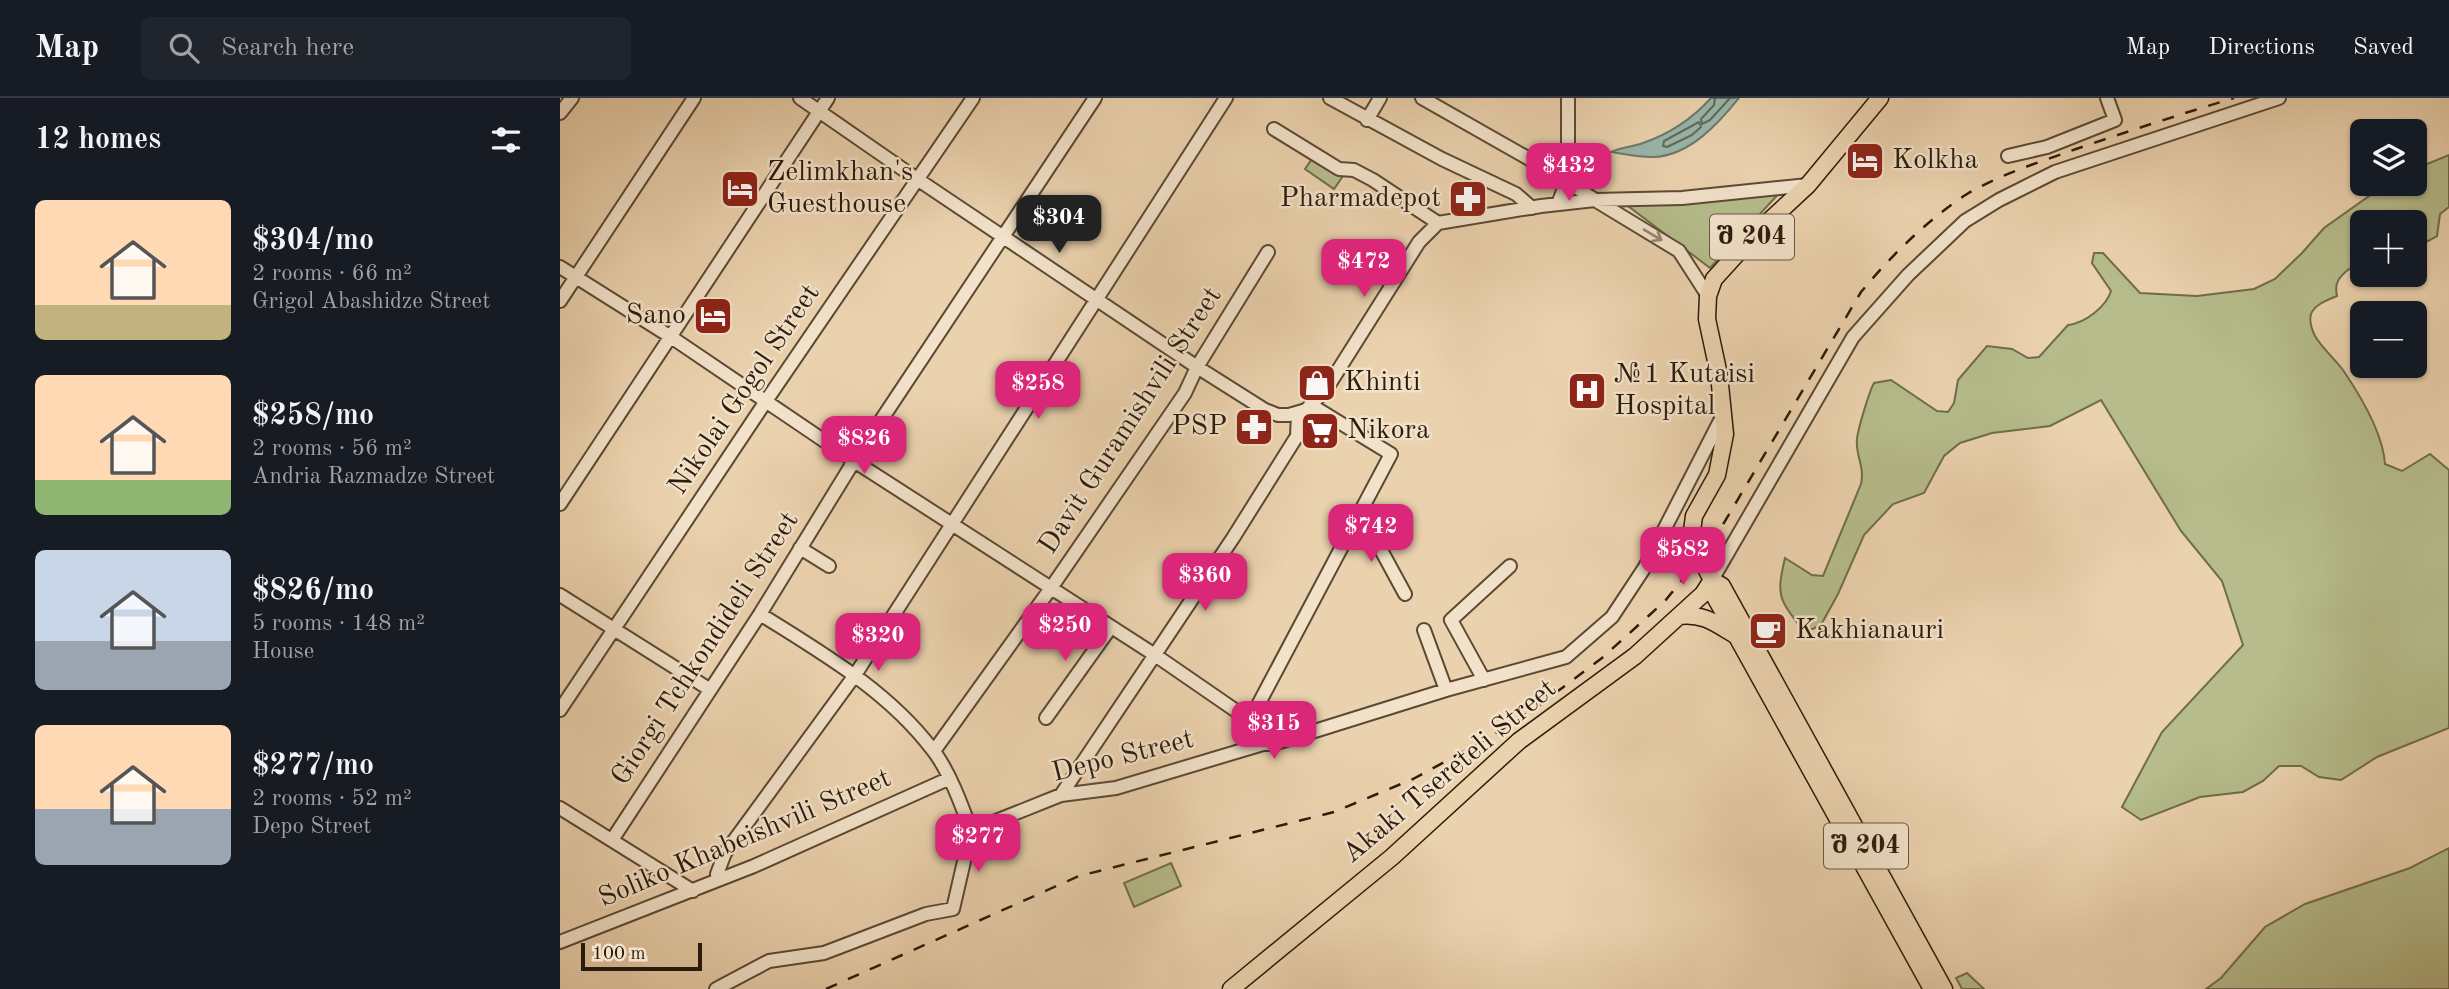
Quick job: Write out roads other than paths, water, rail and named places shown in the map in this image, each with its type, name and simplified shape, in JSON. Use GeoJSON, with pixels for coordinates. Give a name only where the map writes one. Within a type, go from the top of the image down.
{"type":"FeatureCollection","features":[{"type":"Feature","properties":{"kind":"main road","name":"შ 204"},"geometry":{"type":"LineString","coordinates":[[1880,98],[1808,185],[1730,259],[1714,279],[1708,296],[1707,319],[1719,375],[1726,434],[1717,475],[1694,516],[1691,533],[1693,546],[1712,580],[1722,586],[1932,989]]}},
{"type":"Feature","properties":{"kind":"main road","name":"შ 204"},"geometry":{"type":"LineString","coordinates":[[1712,580],[1710,588],[1737,636],[1784,707],[1944,989]]}},
{"type":"Feature","properties":{"kind":"main road","name":"Akaki Tsereteli Street"},"geometry":{"type":"LineString","coordinates":[[1231,989],[1392,857],[1519,741],[1635,656],[1703,594],[1712,580]]}},
{"type":"Feature","properties":{"kind":"main road"},"geometry":{"type":"LineString","coordinates":[[1679,616],[1694,614],[1704,617],[1737,636]]}},
{"type":"Feature","properties":{"kind":"street"},"geometry":{"type":"LineString","coordinates":[[560,113],[572,98]]}},
{"type":"Feature","properties":{"kind":"street"},"geometry":{"type":"LineString","coordinates":[[560,301],[694,98]]}},
{"type":"Feature","properties":{"kind":"street"},"geometry":{"type":"LineString","coordinates":[[800,98],[1198,367],[1265,410],[1278,415],[1298,414],[1311,405],[1337,374],[1419,242],[1438,223],[1595,200],[1682,198],[1808,185]]}},
{"type":"Feature","properties":{"kind":"street"},"geometry":{"type":"LineString","coordinates":[[560,504],[828,98]]}},
{"type":"Feature","properties":{"kind":"street","name":"Nikolai Gogol Street"},"geometry":{"type":"LineString","coordinates":[[560,710],[972,98]]}},
{"type":"Feature","properties":{"kind":"street","name":"Giorgi Tchkondideli Street"},"geometry":{"type":"LineString","coordinates":[[611,840],[760,614],[854,461],[1095,98]]}},
{"type":"Feature","properties":{"kind":"street"},"geometry":{"type":"LineString","coordinates":[[718,880],[717,874],[725,853],[855,675],[1226,98]]}},
{"type":"Feature","properties":{"kind":"street"},"geometry":{"type":"LineString","coordinates":[[1330,98],[1367,120],[1516,194],[1532,208]]}},
{"type":"Feature","properties":{"kind":"street"},"geometry":{"type":"LineString","coordinates":[[1367,120],[1380,98]]}},
{"type":"Feature","properties":{"kind":"street"},"geometry":{"type":"LineString","coordinates":[[1422,98],[1568,178],[1595,200],[1679,251],[1708,296]]}},
{"type":"Feature","properties":{"kind":"street"},"geometry":{"type":"LineString","coordinates":[[1558,204],[1568,178],[1568,98]]}},
{"type":"Feature","properties":{"kind":"street"},"geometry":{"type":"LineString","coordinates":[[2008,156],[2047,147],[2115,120],[2107,98]]}},
{"type":"Feature","properties":{"kind":"street","name":"Akaki Tsereteli Street"},"geometry":{"type":"LineString","coordinates":[[1712,580],[1853,337],[1908,275],[1965,221],[1999,200],[2055,172],[2279,98]]}},
{"type":"Feature","properties":{"kind":"street"},"geometry":{"type":"LineString","coordinates":[[1274,129],[1339,169],[1354,170],[1373,180],[1438,223]]}},
{"type":"Feature","properties":{"kind":"street","name":"Davit Guramishvili Street"},"geometry":{"type":"LineString","coordinates":[[934,751],[1051,588],[1185,393],[1268,252]]}},
{"type":"Feature","properties":{"kind":"street"},"geometry":{"type":"LineString","coordinates":[[560,267],[1155,655],[1245,717],[1263,744]]}},
{"type":"Feature","properties":{"kind":"street"},"geometry":{"type":"LineString","coordinates":[[1245,717],[1257,707],[1391,454],[1311,405]]}},
{"type":"Feature","properties":{"kind":"street"},"geometry":{"type":"LineString","coordinates":[[1061,795],[1227,549],[1297,436],[1298,414]]}},
{"type":"Feature","properties":{"kind":"street","name":"Depo Street"},"geometry":{"type":"LineString","coordinates":[[971,831],[1061,795],[1116,788],[1566,657],[1612,617],[1645,567],[1724,415]]}},
{"type":"Feature","properties":{"kind":"street"},"geometry":{"type":"LineString","coordinates":[[1358,516],[1378,542],[1405,594]]}},
{"type":"Feature","properties":{"kind":"street"},"geometry":{"type":"LineString","coordinates":[[800,548],[829,566]]}},
{"type":"Feature","properties":{"kind":"street"},"geometry":{"type":"LineString","coordinates":[[1484,680],[1451,620],[1510,566]]}},
{"type":"Feature","properties":{"kind":"street"},"geometry":{"type":"LineString","coordinates":[[560,595],[709,689]]}},
{"type":"Feature","properties":{"kind":"street"},"geometry":{"type":"LineString","coordinates":[[716,989],[769,961],[824,953],[926,914],[953,909],[971,831],[934,751],[900,713],[855,675],[760,614]]}},
{"type":"Feature","properties":{"kind":"street"},"geometry":{"type":"LineString","coordinates":[[1046,718],[1111,627]]}},
{"type":"Feature","properties":{"kind":"street"},"geometry":{"type":"LineString","coordinates":[[1424,631],[1446,690]]}},
{"type":"Feature","properties":{"kind":"street","name":"Soliko Khabeishvili Street"},"geometry":{"type":"LineString","coordinates":[[560,942],[693,891],[948,779]]}},
{"type":"Feature","properties":{"kind":"street"},"geometry":{"type":"LineString","coordinates":[[560,808],[693,891]]}},
{"type":"Feature","properties":{"kind":"water"},"geometry":{"type":"Polygon","coordinates":[[[1711,98],[1739,98],[1713,127],[1692,144],[1668,155],[1650,157],[1611,152],[1662,135],[1696,113],[1711,98]]]}},
{"type":"Feature","properties":{"kind":"railway"},"geometry":{"type":"LineString","coordinates":[[826,989],[1079,876],[1334,812],[1413,779],[1485,740],[1538,706],[1602,658],[1665,601],[1712,543],[1861,292],[1924,227],[1967,194],[2007,174],[2234,98]]}},
{"type":"Feature","properties":{"kind":"place","name":"Kolkha"},"geometry":{"type":"Point","coordinates":[1865,161]}},
{"type":"Feature","properties":{"kind":"place","name":"Zelimkhan's Guesthouse"},"geometry":{"type":"Point","coordinates":[740,189]}},
{"type":"Feature","properties":{"kind":"place","name":"Pharmadepot"},"geometry":{"type":"Point","coordinates":[1468,199]}},
{"type":"Feature","properties":{"kind":"place","name":"Sano"},"geometry":{"type":"Point","coordinates":[713,316]}},
{"type":"Feature","properties":{"kind":"place","name":"Khinti"},"geometry":{"type":"Point","coordinates":[1317,383]}},
{"type":"Feature","properties":{"kind":"place","name":"№1 Kutaisi Hospital"},"geometry":{"type":"Point","coordinates":[1587,391]}},
{"type":"Feature","properties":{"kind":"place","name":"PSP"},"geometry":{"type":"Point","coordinates":[1254,427]}},
{"type":"Feature","properties":{"kind":"place","name":"Nikora"},"geometry":{"type":"Point","coordinates":[1320,431]}},
{"type":"Feature","properties":{"kind":"place","name":"Kakhianauri"},"geometry":{"type":"Point","coordinates":[1768,631]}}]}
